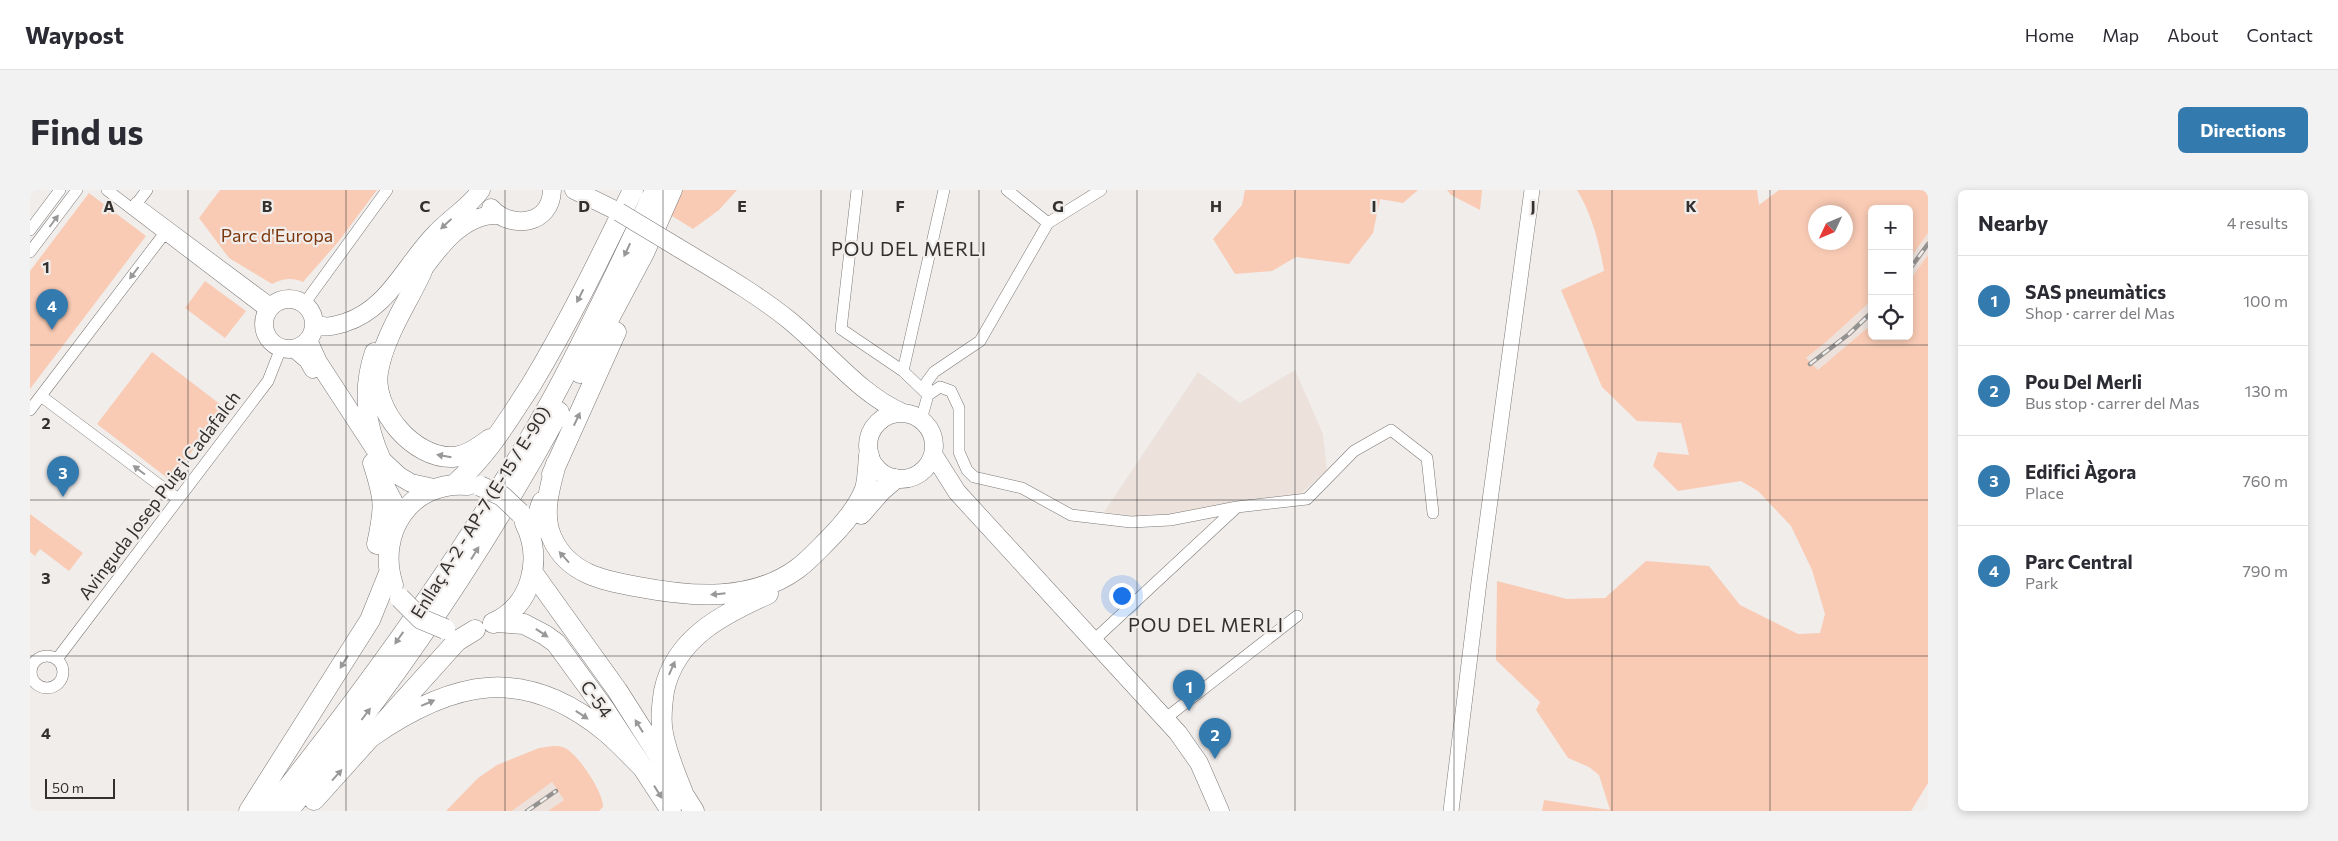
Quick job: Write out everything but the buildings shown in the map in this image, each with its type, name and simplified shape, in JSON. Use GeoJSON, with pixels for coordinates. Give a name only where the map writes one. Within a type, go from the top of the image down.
{"type":"FeatureCollection","features":[{"type":"Feature","properties":{"kind":"highway"},"geometry":{"type":"LineString","coordinates":[[455,484],[478,462],[500,434],[553,348],[633,190]]}},
{"type":"Feature","properties":{"kind":"highway","name":"Enllaç A-2 - AP-7 (E-15 / E-90)"},"geometry":{"type":"LineString","coordinates":[[269,811],[342,718],[457,555],[554,394],[626,253],[655,190]]}},
{"type":"Feature","properties":{"kind":"highway","name":"Enllaç A-2 - AP-7 (E-15 / E-90)"},"geometry":{"type":"LineString","coordinates":[[288,811],[337,753],[369,710],[450,594],[527,471],[644,253],[672,190]]}},
{"type":"Feature","properties":{"kind":"highway"},"geometry":{"type":"LineString","coordinates":[[531,536],[556,464],[681,190]]}},
{"type":"Feature","properties":{"kind":"highway"},"geometry":{"type":"LineString","coordinates":[[422,271],[385,344],[378,373],[380,402],[392,423],[410,440],[427,451],[453,457],[477,449],[490,438],[521,400]]}},
{"type":"Feature","properties":{"kind":"highway"},"geometry":{"type":"LineString","coordinates":[[556,464],[547,505],[547,521],[551,536],[559,551],[570,563],[582,571],[611,582],[696,595],[746,590],[772,582],[797,570],[815,554],[858,504],[865,488],[869,455]]}},
{"type":"Feature","properties":{"kind":"highway"},"geometry":{"type":"LineString","coordinates":[[370,620],[375,587],[376,557],[384,509],[378,462]]}},
{"type":"Feature","properties":{"kind":"highway"},"geometry":{"type":"LineString","coordinates":[[683,807],[662,732],[663,700],[673,663],[682,650],[711,623],[724,614],[789,583],[814,565],[839,540],[881,490],[903,479]]}},
{"type":"Feature","properties":{"kind":"highway","name":"C-54"},"geometry":{"type":"LineString","coordinates":[[455,484],[480,486],[502,496],[520,513],[531,536],[535,554],[533,573],[527,593],[514,609],[496,622],[475,630],[445,629],[421,619],[400,598],[389,573],[387,554],[390,536],[398,519],[414,501],[434,488],[455,484]]}},
{"type":"Feature","properties":{"kind":"highway"},"geometry":{"type":"LineString","coordinates":[[249,811],[370,620],[389,573]]}},
{"type":"Feature","properties":{"kind":"highway","name":"C-54"},"geometry":{"type":"LineString","coordinates":[[533,573],[617,690],[683,807]]}},
{"type":"Feature","properties":{"kind":"highway","name":"C-54"},"geometry":{"type":"LineString","coordinates":[[496,622],[524,624],[545,634],[556,644],[605,710],[642,767],[683,807]]}},
{"type":"Feature","properties":{"kind":"highway"},"geometry":{"type":"LineString","coordinates":[[305,811],[457,640],[475,630]]}},
{"type":"Feature","properties":{"kind":"highway"},"geometry":{"type":"LineString","coordinates":[[371,737],[415,708],[435,700],[473,690],[510,686],[546,695],[565,704],[607,733],[642,767]]}},
{"type":"Feature","properties":{"kind":"main road"},"geometry":{"type":"LineString","coordinates":[[314,322],[326,327],[335,326],[353,320],[375,306],[394,288],[436,232],[474,199],[481,190]]}},
{"type":"Feature","properties":{"kind":"main road"},"geometry":{"type":"LineString","coordinates":[[484,190],[490,207],[497,215]]}},
{"type":"Feature","properties":{"kind":"main road"},"geometry":{"type":"LineString","coordinates":[[1451,811],[1479,582],[1532,190]]}},
{"type":"Feature","properties":{"kind":"main road"},"geometry":{"type":"LineString","coordinates":[[398,519],[392,497],[378,462],[365,404],[370,364],[391,314],[443,245],[463,226],[485,215],[497,215],[513,222],[531,220],[541,214],[550,198],[570,198],[582,193],[619,212],[727,277],[787,318],[834,360],[864,391],[883,404],[921,420],[932,436],[933,454],[926,469],[903,479]]}},
{"type":"Feature","properties":{"kind":"main road"},"geometry":{"type":"LineString","coordinates":[[287,299],[304,304],[311,312],[314,322],[311,336],[294,346],[274,344],[265,333],[264,319],[270,309],[287,299]]}},
{"type":"Feature","properties":{"kind":"main road"},"geometry":{"type":"LineString","coordinates":[[294,346],[308,360],[378,462],[411,483],[434,488]]}},
{"type":"Feature","properties":{"kind":"main road"},"geometry":{"type":"LineString","coordinates":[[864,391],[871,416],[869,455],[879,471],[903,479],[929,479],[957,492]]}},
{"type":"Feature","properties":{"kind":"main road"},"geometry":{"type":"LineString","coordinates":[[870,433],[884,418],[903,413]]}},
{"type":"Feature","properties":{"kind":"main road"},"geometry":{"type":"LineString","coordinates":[[933,454],[957,492],[1166,718],[1200,764],[1213,803],[1220,811]]}},
{"type":"Feature","properties":{"kind":"street"},"geometry":{"type":"LineString","coordinates":[[30,230],[60,190]]}},
{"type":"Feature","properties":{"kind":"street"},"geometry":{"type":"LineString","coordinates":[[30,252],[78,190]]}},
{"type":"Feature","properties":{"kind":"street"},"geometry":{"type":"LineString","coordinates":[[107,190],[164,234],[270,309]]}},
{"type":"Feature","properties":{"kind":"street"},"geometry":{"type":"LineString","coordinates":[[119,190],[270,309]]}},
{"type":"Feature","properties":{"kind":"street"},"geometry":{"type":"LineString","coordinates":[[137,204],[147,190]]}},
{"type":"Feature","properties":{"kind":"street"},"geometry":{"type":"LineString","coordinates":[[304,304],[387,190]]}},
{"type":"Feature","properties":{"kind":"street"},"geometry":{"type":"LineString","coordinates":[[857,190],[841,329],[903,371],[928,394]]}},
{"type":"Feature","properties":{"kind":"street"},"geometry":{"type":"LineString","coordinates":[[903,371],[944,190]]}},
{"type":"Feature","properties":{"kind":"street"},"geometry":{"type":"LineString","coordinates":[[1007,190],[1048,223]]}},
{"type":"Feature","properties":{"kind":"street"},"geometry":{"type":"LineString","coordinates":[[921,420],[928,394],[926,383],[934,372],[980,341],[1048,223],[1101,190]]}},
{"type":"Feature","properties":{"kind":"street"},"geometry":{"type":"LineString","coordinates":[[30,410],[164,234]]}},
{"type":"Feature","properties":{"kind":"street","name":"Avinguda Josep Puig i Cadafalch"},"geometry":{"type":"LineString","coordinates":[[57,659],[294,346]]}},
{"type":"Feature","properties":{"kind":"street"},"geometry":{"type":"LineString","coordinates":[[928,394],[940,387],[951,390],[959,408],[959,452],[967,470],[974,477],[1022,488],[1071,515],[1131,522],[1160,520],[1237,507],[1307,499],[1354,451],[1391,430],[1427,458],[1433,513]]}},
{"type":"Feature","properties":{"kind":"street"},"geometry":{"type":"LineString","coordinates":[[41,396],[178,499]]}},
{"type":"Feature","properties":{"kind":"street"},"geometry":{"type":"LineString","coordinates":[[1094,640],[1237,507]]}},
{"type":"Feature","properties":{"kind":"street"},"geometry":{"type":"LineString","coordinates":[[1166,718],[1297,616]]}},
{"type":"Feature","properties":{"kind":"street"},"geometry":{"type":"LineString","coordinates":[[48,656],[57,659],[63,671],[60,681],[50,687],[38,684],[32,675],[32,660],[48,656]]}},
{"type":"Feature","properties":{"kind":"street"},"geometry":{"type":"LineString","coordinates":[[30,694],[38,684]]}},
{"type":"Feature","properties":{"kind":"shaded area"},"geometry":{"type":"Polygon","coordinates":[[[1928,233],[1928,255],[1913,276],[1913,254],[1928,233]]]}},
{"type":"Feature","properties":{"kind":"shaded area"},"geometry":{"type":"Polygon","coordinates":[[[1868,304],[1868,327],[1818,371],[1806,358],[1868,304]]]}},
{"type":"Feature","properties":{"kind":"shaded area"},"geometry":{"type":"Polygon","coordinates":[[[1295,370],[1323,434],[1327,472],[1301,493],[1149,518],[1104,512],[1198,372],[1240,403],[1295,370]]]}},
{"type":"Feature","properties":{"kind":"shaded area"},"geometry":{"type":"Polygon","coordinates":[[[552,782],[564,800],[548,811],[512,811],[552,782]]]}},
{"type":"Feature","properties":{"kind":"green space","name":"Parc d'Europa"},"geometry":{"type":"Polygon","coordinates":[[[220,190],[377,190],[339,241],[303,282],[287,279],[272,284],[229,258],[199,218],[220,190]]]}},
{"type":"Feature","properties":{"kind":"green space"},"geometry":{"type":"Polygon","coordinates":[[[630,190],[737,190],[719,210],[693,229],[630,190]]]}},
{"type":"Feature","properties":{"kind":"green space"},"geometry":{"type":"Polygon","coordinates":[[[1245,190],[1418,190],[1403,203],[1380,199],[1373,233],[1349,264],[1296,257],[1272,271],[1235,274],[1213,239],[1242,205],[1245,190]]]}},
{"type":"Feature","properties":{"kind":"green space"},"geometry":{"type":"Polygon","coordinates":[[[1447,190],[1482,190],[1480,210],[1451,195],[1447,190]]]}},
{"type":"Feature","properties":{"kind":"green space"},"geometry":{"type":"Polygon","coordinates":[[[1577,190],[1757,190],[1759,205],[1779,190],[1928,190],[1928,233],[1913,254],[1913,205],[1868,205],[1868,304],[1806,358],[1818,370],[1868,327],[1868,340],[1913,340],[1913,276],[1928,255],[1928,783],[1911,811],[1542,811],[1544,800],[1610,810],[1599,775],[1589,767],[1568,758],[1536,710],[1540,702],[1496,660],[1497,581],[1567,599],[1605,598],[1646,561],[1709,566],[1740,605],[1798,634],[1820,633],[1825,614],[1812,570],[1791,526],[1758,491],[1741,481],[1678,491],[1653,466],[1658,452],[1689,455],[1681,423],[1637,421],[1602,387],[1561,290],[1604,271],[1600,250],[1587,209],[1577,190]]]}},
{"type":"Feature","properties":{"kind":"green space"},"geometry":{"type":"Polygon","coordinates":[[[89,193],[146,236],[30,389],[30,271],[89,193]]]}},
{"type":"Feature","properties":{"kind":"green space"},"geometry":{"type":"Polygon","coordinates":[[[205,281],[246,311],[225,338],[185,308],[205,281]]]}},
{"type":"Feature","properties":{"kind":"green space"},"geometry":{"type":"Polygon","coordinates":[[[152,352],[225,408],[170,480],[97,424],[152,352]]]}},
{"type":"Feature","properties":{"kind":"green space"},"geometry":{"type":"Polygon","coordinates":[[[30,514],[83,553],[69,571],[40,549],[35,556],[30,552],[30,514]]]}},
{"type":"Feature","properties":{"kind":"green space"},"geometry":{"type":"Polygon","coordinates":[[[553,746],[565,748],[577,758],[589,774],[602,801],[603,807],[599,811],[548,811],[564,800],[552,782],[512,811],[446,811],[478,778],[497,765],[539,748],[553,746]]]}},
{"type":"Feature","properties":{"kind":"railway"},"geometry":{"type":"LineString","coordinates":[[1913,265],[1928,244]]}},
{"type":"Feature","properties":{"kind":"railway"},"geometry":{"type":"LineString","coordinates":[[1810,364],[1849,334],[1868,316]]}},
{"type":"Feature","properties":{"kind":"railway"},"geometry":{"type":"LineString","coordinates":[[527,811],[556,791]]}},
{"type":"Feature","properties":{"kind":"place","name":"Parc Central"},"geometry":{"type":"Point","coordinates":[52,330]}},
{"type":"Feature","properties":{"kind":"place","name":"Edifici Àgora"},"geometry":{"type":"Point","coordinates":[63,497]}},
{"type":"Feature","properties":{"kind":"place","name":"SAS pneumàtics"},"geometry":{"type":"Point","coordinates":[1189,711]}},
{"type":"Feature","properties":{"kind":"place","name":"Pou Del Merli"},"geometry":{"type":"Point","coordinates":[1215,759]}},
{"type":"Feature","properties":{"kind":"district","name":"POU DEL MERLI"},"geometry":{"type":"Point","coordinates":[909,248]}},
{"type":"Feature","properties":{"kind":"district","name":"POU DEL MERLI"},"geometry":{"type":"Point","coordinates":[1206,624]}}]}
